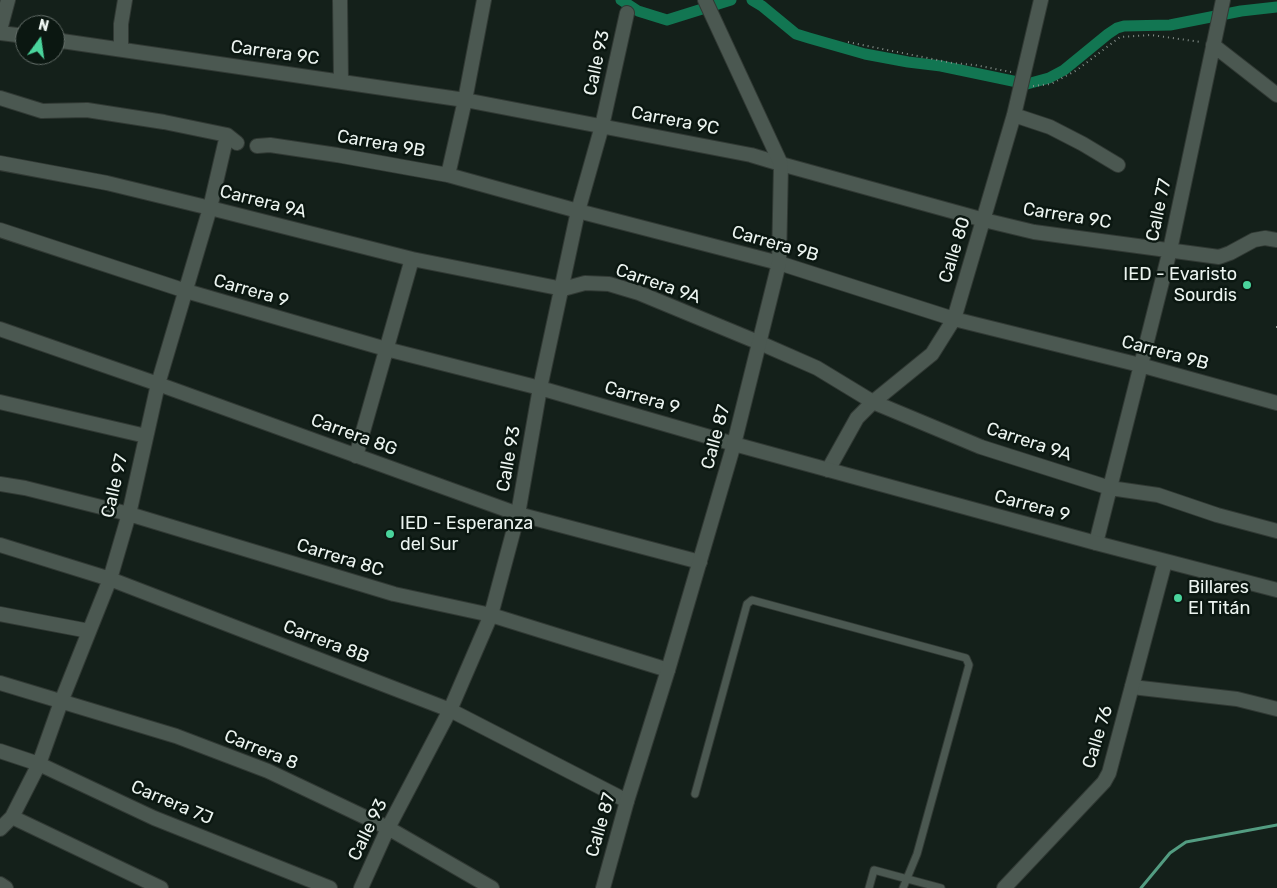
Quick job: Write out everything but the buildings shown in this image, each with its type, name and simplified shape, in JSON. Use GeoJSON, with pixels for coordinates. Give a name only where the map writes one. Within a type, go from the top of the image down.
{"type":"FeatureCollection","features":[{"type":"Feature","properties":{"kind":"street"},"geometry":{"type":"LineString","coordinates":[[8,0],[0,31],[15,34]]}},
{"type":"Feature","properties":{"kind":"street"},"geometry":{"type":"LineString","coordinates":[[121,49],[121,24],[125,0]]}},
{"type":"Feature","properties":{"kind":"street"},"geometry":{"type":"LineString","coordinates":[[340,0],[341,81]]}},
{"type":"Feature","properties":{"kind":"street"},"geometry":{"type":"LineString","coordinates":[[448,175],[465,100],[484,0]]}},
{"type":"Feature","properties":{"kind":"street","name":"Calle 87"},"geometry":{"type":"LineString","coordinates":[[603,888],[627,801],[668,670],[734,444],[779,263],[782,164],[705,0]]}},
{"type":"Feature","properties":{"kind":"street","name":"Calle 80"},"geometry":{"type":"LineString","coordinates":[[828,470],[857,418],[873,402],[932,354],[954,318],[1014,115],[1041,0]]}},
{"type":"Feature","properties":{"kind":"street","name":"Calle 77"},"geometry":{"type":"LineString","coordinates":[[1096,543],[1170,250],[1221,9]]}},
{"type":"Feature","properties":{"kind":"street","name":"Calle 93"},"geometry":{"type":"LineString","coordinates":[[361,888],[388,828],[450,710],[492,615],[518,514],[540,388],[578,211],[602,126],[627,13]]}},
{"type":"Feature","properties":{"kind":"street","name":"Carrera 9C"},"geometry":{"type":"LineString","coordinates":[[65,41],[465,100],[752,155],[984,220],[1034,232],[1219,257],[1254,240],[1266,238],[1277,240]]}},
{"type":"Feature","properties":{"kind":"street"},"geometry":{"type":"LineString","coordinates":[[1213,45],[1277,95]]}},
{"type":"Feature","properties":{"kind":"street","name":"Calle 97"},"geometry":{"type":"LineString","coordinates":[[0,98],[42,111],[87,110],[164,122],[232,139],[158,384],[129,514],[110,579],[61,702],[39,764],[12,817],[0,829]]}},
{"type":"Feature","properties":{"kind":"street"},"geometry":{"type":"LineString","coordinates":[[1014,115],[1050,127],[1083,144],[1118,166]]}},
{"type":"Feature","properties":{"kind":"street","name":"Carrera 9B"},"geometry":{"type":"LineString","coordinates":[[257,146],[270,145],[448,175],[779,263],[954,318],[1140,365],[1277,403]]}},
{"type":"Feature","properties":{"kind":"street","name":"Carrera 9A"},"geometry":{"type":"LineString","coordinates":[[0,163],[107,183],[412,259],[562,289],[585,283],[609,284],[639,293],[760,343],[817,368],[873,402],[981,447],[1110,488],[1158,495],[1277,531]]}},
{"type":"Feature","properties":{"kind":"street","name":"Carrera 9"},"geometry":{"type":"LineString","coordinates":[[0,230],[186,292],[386,349],[540,388],[828,470],[1165,562],[1277,590]]}},
{"type":"Feature","properties":{"kind":"street"},"geometry":{"type":"LineString","coordinates":[[356,456],[412,259]]}},
{"type":"Feature","properties":{"kind":"street","name":"Carrera 8G"},"geometry":{"type":"LineString","coordinates":[[0,329],[518,514],[700,562]]}},
{"type":"Feature","properties":{"kind":"street"},"geometry":{"type":"LineString","coordinates":[[0,402],[146,436]]}},
{"type":"Feature","properties":{"kind":"street","name":"Carrera 8C"},"geometry":{"type":"LineString","coordinates":[[0,484],[25,488],[129,514],[394,594],[492,615],[668,670]]}},
{"type":"Feature","properties":{"kind":"street","name":"Carrera 8B"},"geometry":{"type":"LineString","coordinates":[[0,545],[110,579],[450,710],[627,801]]}},
{"type":"Feature","properties":{"kind":"street","name":"Calle 76"},"geometry":{"type":"LineString","coordinates":[[1004,888],[1104,782],[1109,773],[1165,562]]}},
{"type":"Feature","properties":{"kind":"street"},"geometry":{"type":"LineString","coordinates":[[0,614],[89,631]]}},
{"type":"Feature","properties":{"kind":"street","name":"Carrera 8"},"geometry":{"type":"LineString","coordinates":[[0,684],[176,736],[268,771],[388,828],[492,888]]}},
{"type":"Feature","properties":{"kind":"street"},"geometry":{"type":"LineString","coordinates":[[1132,687],[1238,699],[1277,709]]}},
{"type":"Feature","properties":{"kind":"street","name":"Carrera 7J"},"geometry":{"type":"LineString","coordinates":[[0,751],[39,764],[154,818],[330,888]]}},
{"type":"Feature","properties":{"kind":"street"},"geometry":{"type":"LineString","coordinates":[[12,817],[161,888]]}},
{"type":"Feature","properties":{"kind":"street"},"geometry":{"type":"LineString","coordinates":[[0,884],[6,888]]}},
{"type":"Feature","properties":{"kind":"lane"},"geometry":{"type":"LineString","coordinates":[[695,794],[747,604],[752,600],[966,658],[969,666],[917,854],[903,888]]}},
{"type":"Feature","properties":{"kind":"lane"},"geometry":{"type":"LineString","coordinates":[[869,888],[874,870],[941,888]]}},
{"type":"Feature","properties":{"kind":"path"},"geometry":{"type":"LineString","coordinates":[[848,42],[952,63],[975,65],[1022,82],[1051,84],[1077,70],[1120,38],[1151,35],[1191,39],[1213,45]]}},
{"type":"Feature","properties":{"kind":"waterway"},"geometry":{"type":"LineString","coordinates":[[621,0],[638,11],[667,20],[731,0]]}},
{"type":"Feature","properties":{"kind":"waterway"},"geometry":{"type":"LineString","coordinates":[[752,0],[796,34],[809,38],[865,54],[941,66],[1027,84],[1049,78],[1064,70],[1117,28],[1124,26],[1170,25],[1241,11],[1277,7]]}},
{"type":"Feature","properties":{"kind":"waterway"},"geometry":{"type":"LineString","coordinates":[[1141,888],[1170,853],[1186,842],[1277,825]]}},
{"type":"Feature","properties":{"kind":"place","name":"IED - Evaristo Sourdis"},"geometry":{"type":"Point","coordinates":[1247,285]}},
{"type":"Feature","properties":{"kind":"place","name":"IED - Esperanza del Sur"},"geometry":{"type":"Point","coordinates":[390,534]}},
{"type":"Feature","properties":{"kind":"place","name":"Billares El Titán"},"geometry":{"type":"Point","coordinates":[1178,598]}}]}
